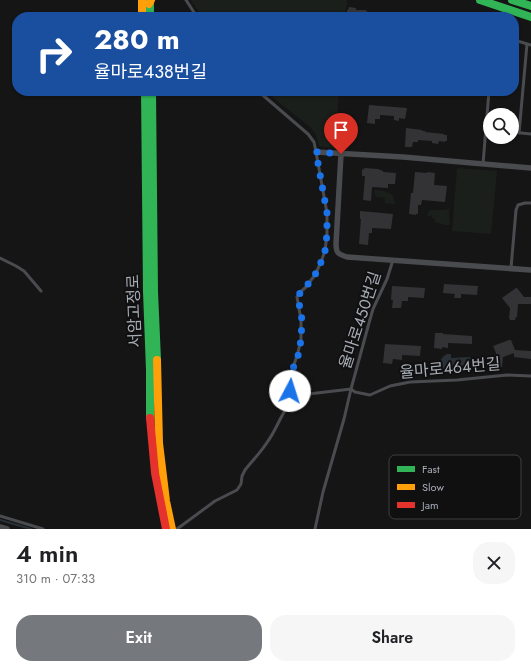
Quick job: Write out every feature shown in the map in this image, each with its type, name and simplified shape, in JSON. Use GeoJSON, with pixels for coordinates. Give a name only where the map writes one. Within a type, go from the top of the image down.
{"type":"FeatureCollection","features":[{"type":"Feature","properties":{"kind":"main road"},"geometry":{"type":"LineString","coordinates":[[480,0],[516,12]]}},
{"type":"Feature","properties":{"kind":"main road"},"geometry":{"type":"LineString","coordinates":[[512,0],[531,6]]}},
{"type":"Feature","properties":{"kind":"main road"},"geometry":{"type":"LineString","coordinates":[[143,12],[146,1]]}},
{"type":"Feature","properties":{"kind":"main road"},"geometry":{"type":"LineString","coordinates":[[146,1],[149,12]]}},
{"type":"Feature","properties":{"kind":"main road"},"geometry":{"type":"LineString","coordinates":[[519,13],[531,17]]}},
{"type":"Feature","properties":{"kind":"main road","name":"서암고정로"},"geometry":{"type":"LineString","coordinates":[[145,96],[150,416],[155,474],[166,529]]}},
{"type":"Feature","properties":{"kind":"main road","name":"서암고정로"},"geometry":{"type":"LineString","coordinates":[[152,96],[154,292],[158,376],[158,435],[166,501],[172,529]]}},
{"type":"Feature","properties":{"kind":"street"},"geometry":{"type":"LineString","coordinates":[[316,152],[531,168]]}},
{"type":"Feature","properties":{"kind":"street","name":"율마로450번길"},"geometry":{"type":"LineString","coordinates":[[341,154],[336,250],[340,255],[348,257],[531,270]]}},
{"type":"Feature","properties":{"kind":"street"},"geometry":{"type":"LineString","coordinates":[[0,527],[6,529]]}},
{"type":"Feature","properties":{"kind":"lane"},"geometry":{"type":"LineString","coordinates":[[186,0],[194,12]]}},
{"type":"Feature","properties":{"kind":"lane"},"geometry":{"type":"LineString","coordinates":[[519,42],[529,45],[519,133],[531,134]]}},
{"type":"Feature","properties":{"kind":"lane"},"geometry":{"type":"LineString","coordinates":[[177,529],[215,501],[237,490],[241,484],[242,476],[245,470],[268,442],[281,417],[294,399],[290,391],[288,381],[298,356],[301,340],[302,320],[298,297],[315,275],[325,251],[327,213],[314,142],[308,134],[264,96]]}},
{"type":"Feature","properties":{"kind":"lane"},"geometry":{"type":"LineString","coordinates":[[489,96],[489,108]]}},
{"type":"Feature","properties":{"kind":"lane"},"geometry":{"type":"LineString","coordinates":[[483,164],[486,144]]}},
{"type":"Feature","properties":{"kind":"lane"},"geometry":{"type":"LineString","coordinates":[[511,268],[516,210],[518,205],[531,203]]}},
{"type":"Feature","properties":{"kind":"lane"},"geometry":{"type":"LineString","coordinates":[[0,258],[24,271],[41,291]]}},
{"type":"Feature","properties":{"kind":"lane","name":"율마로450번길"},"geometry":{"type":"LineString","coordinates":[[351,389],[371,316],[387,279],[393,260]]}},
{"type":"Feature","properties":{"kind":"lane","name":"율마로464번길"},"geometry":{"type":"LineString","coordinates":[[294,399],[300,396],[351,389],[355,392],[370,394],[390,386],[410,382],[507,375],[531,376]]}},
{"type":"Feature","properties":{"kind":"lane"},"geometry":{"type":"LineString","coordinates":[[315,529],[325,485],[351,389]]}},
{"type":"Feature","properties":{"kind":"lane"},"geometry":{"type":"LineString","coordinates":[[0,516],[43,529]]}},
{"type":"Feature","properties":{"kind":"shaded area"},"geometry":{"type":"Polygon","coordinates":[[[191,0],[347,0],[346,12],[199,12],[191,0]]]}},
{"type":"Feature","properties":{"kind":"shaded area"},"geometry":{"type":"Polygon","coordinates":[[[271,96],[339,96],[335,148],[319,146],[316,135],[311,128],[271,96]]]}},
{"type":"Feature","properties":{"kind":"shaded area"},"geometry":{"type":"Polygon","coordinates":[[[457,168],[497,171],[491,234],[452,231],[457,168]]]}},
{"type":"Feature","properties":{"kind":"shaded area"},"geometry":{"type":"Polygon","coordinates":[[[375,190],[385,191],[391,194],[394,198],[395,204],[385,203],[385,198],[376,197],[374,192],[375,190]]]}},
{"type":"Feature","properties":{"kind":"shaded area"},"geometry":{"type":"Polygon","coordinates":[[[450,208],[449,225],[435,222],[435,219],[432,218],[432,216],[427,216],[430,210],[445,210],[450,208]]]}},
{"type":"Feature","properties":{"kind":"shaded area"},"geometry":{"type":"Polygon","coordinates":[[[447,354],[451,354],[451,358],[470,357],[472,360],[471,370],[441,373],[440,362],[447,354]]]}},
{"type":"Feature","properties":{"kind":"building"},"geometry":{"type":"Polygon","coordinates":[[[349,7],[356,8],[356,10],[366,10],[369,12],[347,12],[349,7]]]}},
{"type":"Feature","properties":{"kind":"building"},"geometry":{"type":"Polygon","coordinates":[[[369,105],[407,108],[405,119],[399,118],[399,121],[394,120],[394,116],[380,115],[380,119],[375,119],[375,124],[367,123],[369,105]]]}},
{"type":"Feature","properties":{"kind":"building"},"geometry":{"type":"Polygon","coordinates":[[[406,128],[444,134],[447,135],[447,141],[439,141],[438,144],[432,143],[432,141],[418,140],[418,142],[413,142],[412,147],[405,147],[406,128]]]}},
{"type":"Feature","properties":{"kind":"building"},"geometry":{"type":"Polygon","coordinates":[[[365,168],[396,173],[395,184],[388,184],[388,188],[372,187],[371,201],[363,200],[365,176],[362,176],[362,170],[365,168]]]}},
{"type":"Feature","properties":{"kind":"building"},"geometry":{"type":"Polygon","coordinates":[[[415,172],[435,173],[434,185],[447,186],[445,202],[422,200],[421,205],[418,205],[418,214],[416,215],[409,214],[415,172]]]}},
{"type":"Feature","properties":{"kind":"building"},"geometry":{"type":"Polygon","coordinates":[[[360,211],[393,214],[391,229],[372,228],[372,233],[369,233],[368,245],[359,244],[361,219],[360,211]]]}},
{"type":"Feature","properties":{"kind":"building"},"geometry":{"type":"Polygon","coordinates":[[[444,284],[478,286],[477,295],[461,294],[461,298],[454,298],[455,294],[443,293],[444,284]]]}},
{"type":"Feature","properties":{"kind":"building"},"geometry":{"type":"Polygon","coordinates":[[[392,286],[425,288],[424,298],[408,297],[408,301],[402,301],[401,308],[392,308],[392,286]]]}},
{"type":"Feature","properties":{"kind":"building"},"geometry":{"type":"Polygon","coordinates":[[[516,288],[524,297],[531,297],[531,304],[518,304],[517,317],[515,320],[510,320],[510,308],[502,298],[516,288]]]}},
{"type":"Feature","properties":{"kind":"building"},"geometry":{"type":"Polygon","coordinates":[[[435,333],[472,336],[472,344],[448,343],[448,348],[434,348],[435,333]]]}},
{"type":"Feature","properties":{"kind":"building"},"geometry":{"type":"Polygon","coordinates":[[[511,340],[515,350],[531,351],[531,359],[514,357],[514,353],[503,357],[502,367],[500,367],[500,370],[493,369],[496,353],[493,346],[511,340]]]}},
{"type":"Feature","properties":{"kind":"building"},"geometry":{"type":"Polygon","coordinates":[[[385,344],[421,346],[420,356],[402,355],[402,360],[393,359],[392,364],[383,363],[385,344]]]}},
{"type":"Feature","properties":{"kind":"waterway"},"geometry":{"type":"LineString","coordinates":[[0,520],[31,529]]}},
{"type":"Feature","properties":{"kind":"traffic: fast"},"geometry":{"type":"LineString","coordinates":[[150,0],[150,12]]}},
{"type":"Feature","properties":{"kind":"traffic: fast"},"geometry":{"type":"LineString","coordinates":[[480,0],[516,12]]}},
{"type":"Feature","properties":{"kind":"traffic: fast"},"geometry":{"type":"LineString","coordinates":[[512,0],[531,6]]}},
{"type":"Feature","properties":{"kind":"traffic: fast"},"geometry":{"type":"LineString","coordinates":[[519,13],[531,17]]}},
{"type":"Feature","properties":{"kind":"traffic: fast"},"geometry":{"type":"LineString","coordinates":[[145,96],[150,418]]}},
{"type":"Feature","properties":{"kind":"traffic: fast"},"geometry":{"type":"LineString","coordinates":[[152,96],[154,292],[157,360]]}},
{"type":"Feature","properties":{"kind":"traffic: slow"},"geometry":{"type":"LineString","coordinates":[[142,0],[142,12]]}},
{"type":"Feature","properties":{"kind":"traffic: slow"},"geometry":{"type":"LineString","coordinates":[[149,4],[151,0]]}},
{"type":"Feature","properties":{"kind":"traffic: slow"},"geometry":{"type":"LineString","coordinates":[[157,360],[159,443],[166,501],[172,529]]}},
{"type":"Feature","properties":{"kind":"traffic: jam"},"geometry":{"type":"LineString","coordinates":[[150,418],[155,473],[166,529]]}},
{"type":"Feature","properties":{"kind":"route"},"geometry":{"type":"LineString","coordinates":[[290,391],[288,381],[298,356],[301,340],[302,320],[298,297],[315,275],[321,262],[325,251],[328,226],[325,197],[316,152],[341,154]]}}]}
